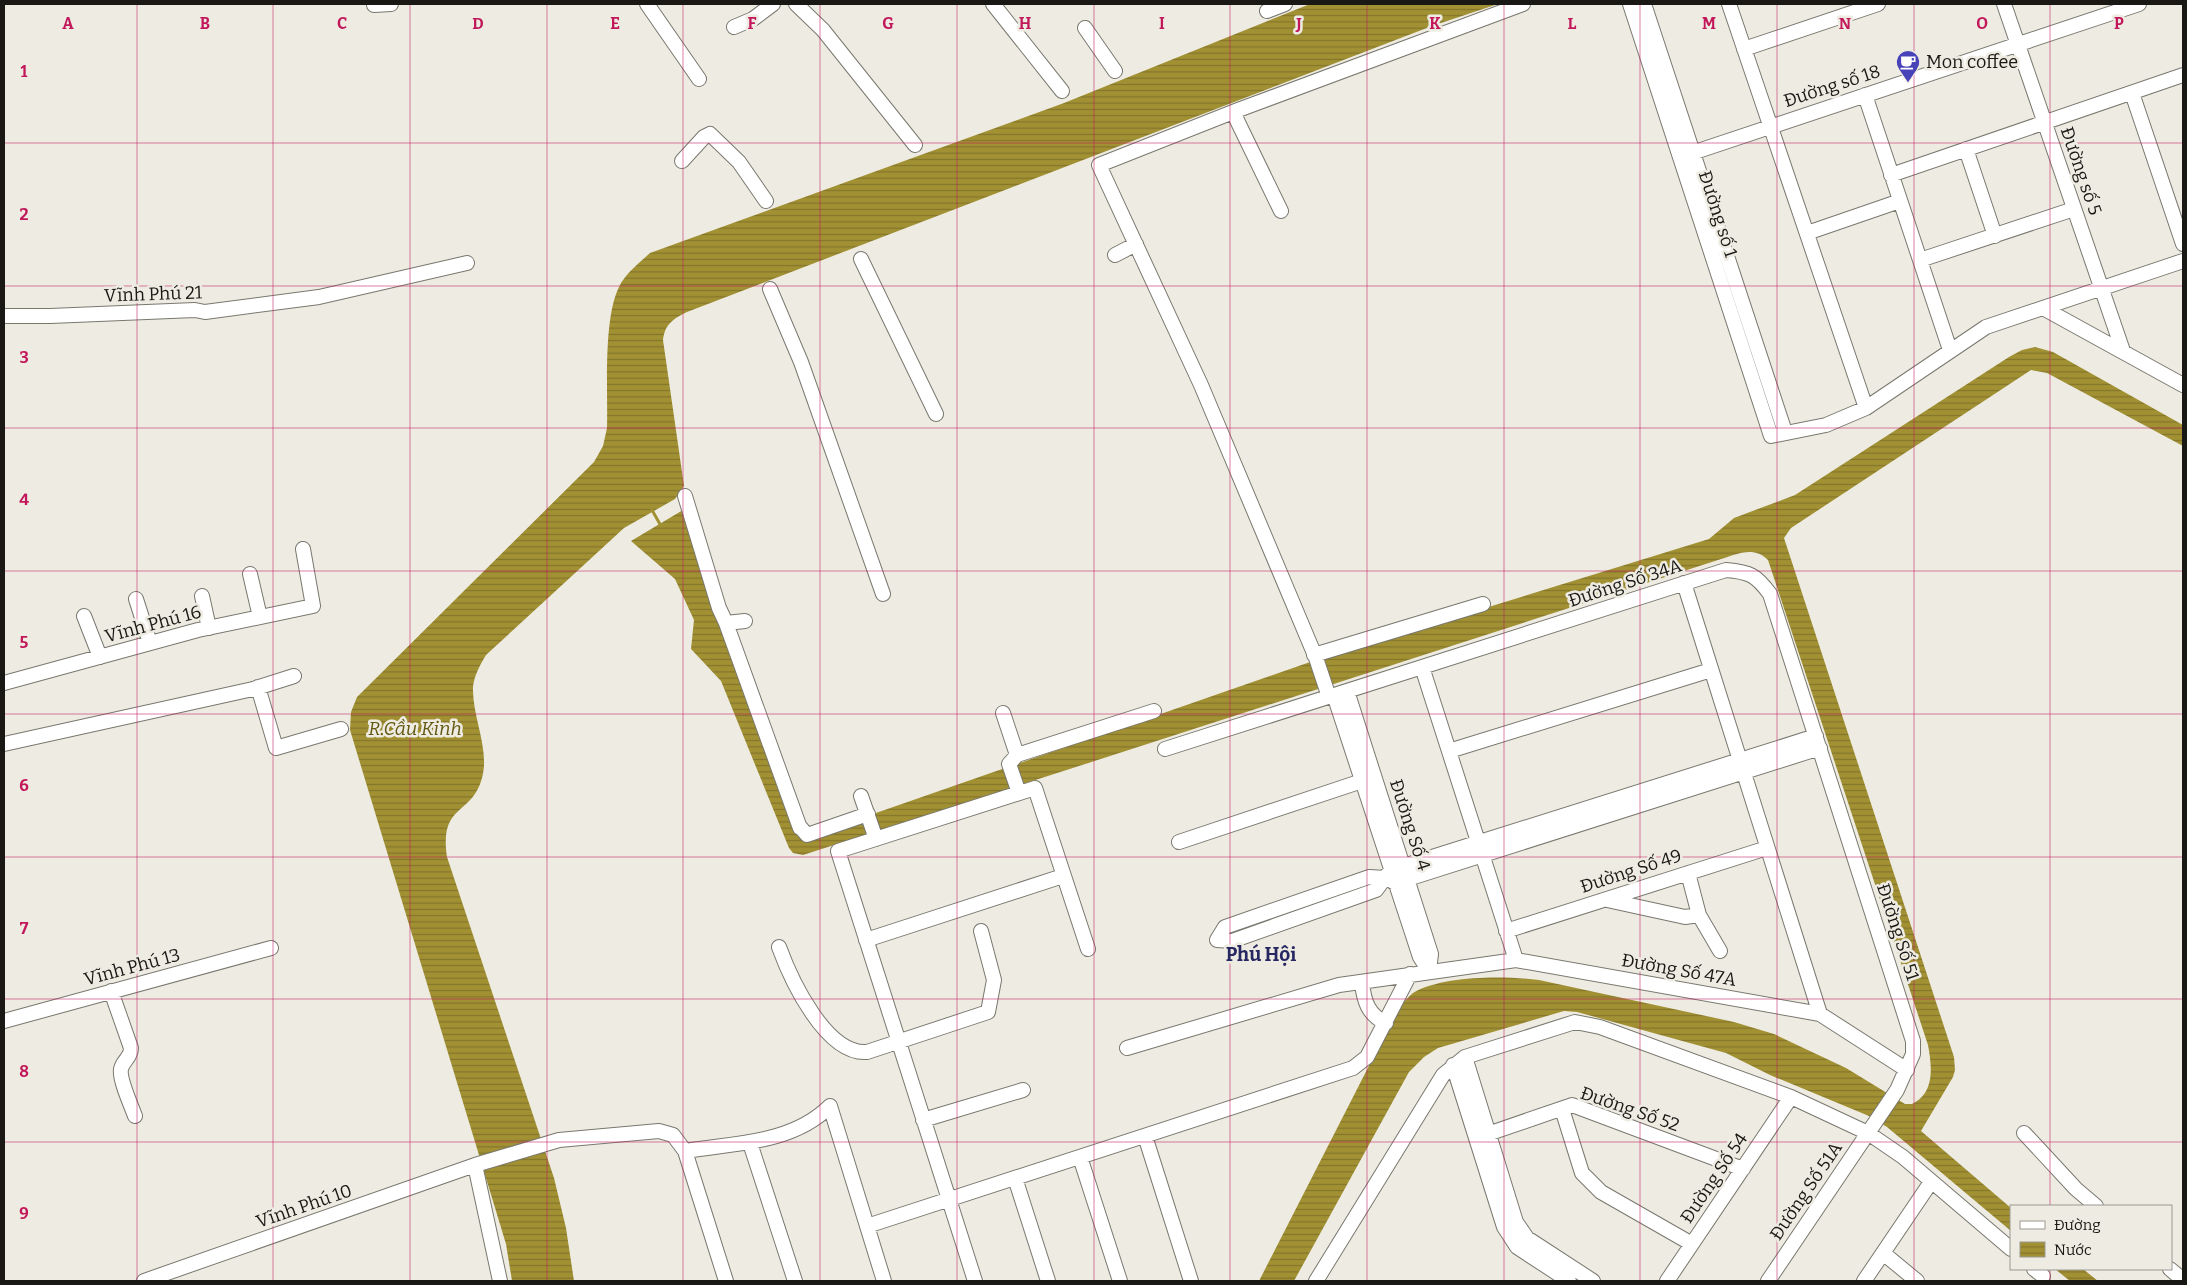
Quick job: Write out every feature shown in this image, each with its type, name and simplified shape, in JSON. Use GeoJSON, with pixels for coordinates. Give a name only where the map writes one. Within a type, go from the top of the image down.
{"type":"FeatureCollection","features":[{"type":"Feature","properties":{"kind":"street"},"geometry":{"type":"LineString","coordinates":[[369,6],[391,4]]}},
{"type":"Feature","properties":{"kind":"street"},"geometry":{"type":"LineString","coordinates":[[647,4],[699,79]]}},
{"type":"Feature","properties":{"kind":"street"},"geometry":{"type":"LineString","coordinates":[[734,27],[753,19],[773,4]]}},
{"type":"Feature","properties":{"kind":"street"},"geometry":{"type":"LineString","coordinates":[[796,4],[824,30],[915,146]]}},
{"type":"Feature","properties":{"kind":"street"},"geometry":{"type":"LineString","coordinates":[[993,4],[1062,91]]}},
{"type":"Feature","properties":{"kind":"street"},"geometry":{"type":"LineString","coordinates":[[1267,11],[1285,4]]}},
{"type":"Feature","properties":{"kind":"street"},"geometry":{"type":"LineString","coordinates":[[1397,875],[1362,781],[1334,693],[1315,656],[1203,391],[1099,165],[1233,112],[1523,4]]}},
{"type":"Feature","properties":{"kind":"street","name":"Đường số 1"},"geometry":{"type":"LineString","coordinates":[[1630,4],[1686,155],[1778,434],[1826,425],[1866,408]]}},
{"type":"Feature","properties":{"kind":"street","name":"Đường số 1"},"geometry":{"type":"LineString","coordinates":[[1644,4],[1686,155]]}},
{"type":"Feature","properties":{"kind":"street"},"geometry":{"type":"LineString","coordinates":[[1729,4],[1866,408],[1986,327],[2183,261]]}},
{"type":"Feature","properties":{"kind":"street"},"geometry":{"type":"LineString","coordinates":[[1744,49],[1878,4]]}},
{"type":"Feature","properties":{"kind":"street","name":"Đường số 5"},"geometry":{"type":"LineString","coordinates":[[2004,4],[2123,350]]}},
{"type":"Feature","properties":{"kind":"street","name":"Đường số 18"},"geometry":{"type":"LineString","coordinates":[[1686,155],[2139,4]]}},
{"type":"Feature","properties":{"kind":"street"},"geometry":{"type":"LineString","coordinates":[[1086,28],[1115,70]]}},
{"type":"Feature","properties":{"kind":"street"},"geometry":{"type":"LineString","coordinates":[[1892,175],[2183,75]]}},
{"type":"Feature","properties":{"kind":"street"},"geometry":{"type":"LineString","coordinates":[[2132,93],[2183,244]]}},
{"type":"Feature","properties":{"kind":"street"},"geometry":{"type":"LineString","coordinates":[[1865,95],[1950,350]]}},
{"type":"Feature","properties":{"kind":"street"},"geometry":{"type":"LineString","coordinates":[[1233,112],[1281,211]]}},
{"type":"Feature","properties":{"kind":"street"},"geometry":{"type":"LineString","coordinates":[[682,161],[704,137],[710,134],[739,162],[766,201]]}},
{"type":"Feature","properties":{"kind":"street"},"geometry":{"type":"LineString","coordinates":[[1966,149],[1995,236]]}},
{"type":"Feature","properties":{"kind":"street"},"geometry":{"type":"LineString","coordinates":[[1807,232],[1900,201]]}},
{"type":"Feature","properties":{"kind":"street"},"geometry":{"type":"LineString","coordinates":[[1920,260],[2074,209]]}},
{"type":"Feature","properties":{"kind":"street"},"geometry":{"type":"LineString","coordinates":[[1115,255],[1136,244]]}},
{"type":"Feature","properties":{"kind":"street"},"geometry":{"type":"LineString","coordinates":[[861,258],[936,414]]}},
{"type":"Feature","properties":{"kind":"street","name":"Vĩnh Phú 21"},"geometry":{"type":"LineString","coordinates":[[4,316],[42,317],[195,310],[205,312],[319,297],[467,263]]}},
{"type":"Feature","properties":{"kind":"street"},"geometry":{"type":"LineString","coordinates":[[770,289],[801,362],[882,594]]}},
{"type":"Feature","properties":{"kind":"street"},"geometry":{"type":"LineString","coordinates":[[2043,308],[2123,350],[2183,385]]}},
{"type":"Feature","properties":{"kind":"street"},"geometry":{"type":"LineString","coordinates":[[684,496],[709,582],[726,623],[800,828],[807,835],[868,815]]}},
{"type":"Feature","properties":{"kind":"street","name":"Vĩnh Phú 16"},"geometry":{"type":"LineString","coordinates":[[4,683],[209,628],[313,606],[303,549]]}},
{"type":"Feature","properties":{"kind":"street","name":"Đường Số 34A"},"geometry":{"type":"LineString","coordinates":[[1165,749],[1334,693],[1422,667],[1726,570],[1744,571],[1758,578],[1770,594],[1818,742]]}},
{"type":"Feature","properties":{"kind":"street"},"geometry":{"type":"LineString","coordinates":[[250,574],[260,617]]}},
{"type":"Feature","properties":{"kind":"street"},"geometry":{"type":"LineString","coordinates":[[1684,583],[1820,1014]]}},
{"type":"Feature","properties":{"kind":"street"},"geometry":{"type":"LineString","coordinates":[[202,596],[209,628]]}},
{"type":"Feature","properties":{"kind":"street"},"geometry":{"type":"LineString","coordinates":[[136,599],[150,643]]}},
{"type":"Feature","properties":{"kind":"street"},"geometry":{"type":"LineString","coordinates":[[1315,656],[1483,604]]}},
{"type":"Feature","properties":{"kind":"street"},"geometry":{"type":"LineString","coordinates":[[84,616],[100,658]]}},
{"type":"Feature","properties":{"kind":"street"},"geometry":{"type":"LineString","coordinates":[[726,623],[745,621]]}},
{"type":"Feature","properties":{"kind":"street"},"geometry":{"type":"LineString","coordinates":[[1422,667],[1516,960]]}},
{"type":"Feature","properties":{"kind":"street"},"geometry":{"type":"LineString","coordinates":[[1449,752],[1711,670]]}},
{"type":"Feature","properties":{"kind":"street"},"geometry":{"type":"LineString","coordinates":[[4,744],[258,687],[294,676]]}},
{"type":"Feature","properties":{"kind":"street"},"geometry":{"type":"LineString","coordinates":[[258,687],[276,748],[341,728]]}},
{"type":"Feature","properties":{"kind":"street","name":"Đường Số 4"},"geometry":{"type":"LineString","coordinates":[[1334,693],[1397,875],[1431,954],[1429,971]]}},
{"type":"Feature","properties":{"kind":"street"},"geometry":{"type":"LineString","coordinates":[[1013,760],[1154,711]]}},
{"type":"Feature","properties":{"kind":"street"},"geometry":{"type":"LineString","coordinates":[[1003,713],[1018,790]]}},
{"type":"Feature","properties":{"kind":"street"},"geometry":{"type":"LineString","coordinates":[[1397,875],[1376,890],[1232,941],[1217,940],[1225,927],[1369,877],[1397,875],[1818,742]]}},
{"type":"Feature","properties":{"kind":"street","name":"Đường Số 51"},"geometry":{"type":"LineString","coordinates":[[1818,742],[1913,1041],[1913,1054],[1907,1070],[1897,1090],[1872,1128]]}},
{"type":"Feature","properties":{"kind":"street"},"geometry":{"type":"LineString","coordinates":[[1179,842],[1362,781]]}},
{"type":"Feature","properties":{"kind":"street"},"geometry":{"type":"LineString","coordinates":[[974,1281],[838,851],[876,836],[1018,790],[1035,788],[1088,949]]}},
{"type":"Feature","properties":{"kind":"street"},"geometry":{"type":"LineString","coordinates":[[861,796],[876,836]]}},
{"type":"Feature","properties":{"kind":"street","name":"Đường Số 49"},"geometry":{"type":"LineString","coordinates":[[1506,931],[1767,848]]}},
{"type":"Feature","properties":{"kind":"street"},"geometry":{"type":"LineString","coordinates":[[1688,873],[1699,915],[1720,951]]}},
{"type":"Feature","properties":{"kind":"street"},"geometry":{"type":"LineString","coordinates":[[866,940],[1063,876]]}},
{"type":"Feature","properties":{"kind":"street"},"geometry":{"type":"LineString","coordinates":[[1604,900],[1685,917],[1699,915]]}},
{"type":"Feature","properties":{"kind":"street"},"geometry":{"type":"LineString","coordinates":[[779,948],[792,977],[827,1033],[840,1044],[860,1053],[988,1012],[994,980],[981,931]]}},
{"type":"Feature","properties":{"kind":"street","name":"Vĩnh Phú 13"},"geometry":{"type":"LineString","coordinates":[[4,1021],[271,948]]}},
{"type":"Feature","properties":{"kind":"street","name":"Đường Số 47A"},"geometry":{"type":"LineString","coordinates":[[1127,1048],[1339,984],[1362,983],[1429,971],[1516,960],[1820,1014],[1907,1070]]}},
{"type":"Feature","properties":{"kind":"street"},"geometry":{"type":"LineString","coordinates":[[867,1226],[1353,1068],[1367,1057],[1410,974]]}},
{"type":"Feature","properties":{"kind":"street"},"geometry":{"type":"LineString","coordinates":[[1362,983],[1364,1001],[1376,1018],[1386,1023]]}},
{"type":"Feature","properties":{"kind":"street"},"geometry":{"type":"LineString","coordinates":[[110,991],[131,1048],[131,1055],[122,1065],[120,1072],[135,1116]]}},
{"type":"Feature","properties":{"kind":"street"},"geometry":{"type":"LineString","coordinates":[[1316,1281],[1443,1075],[1459,1061],[1575,1022],[1600,1027],[1872,1128],[1903,1157],[2010,1248]]}},
{"type":"Feature","properties":{"kind":"street"},"geometry":{"type":"LineString","coordinates":[[1459,1061],[1483,1136],[1516,1222],[1527,1238],[1593,1281]]}},
{"type":"Feature","properties":{"kind":"street"},"geometry":{"type":"LineString","coordinates":[[923,1120],[1023,1090]]}},
{"type":"Feature","properties":{"kind":"street","name":"Đường Số 54"},"geometry":{"type":"LineString","coordinates":[[1667,1281],[1791,1097]]}},
{"type":"Feature","properties":{"kind":"street","name":"Đường Số 52"},"geometry":{"type":"LineString","coordinates":[[1483,1136],[1572,1105],[1743,1169]]}},
{"type":"Feature","properties":{"kind":"street"},"geometry":{"type":"LineString","coordinates":[[726,1281],[685,1151],[769,1140],[801,1125],[830,1106],[884,1281]]}},
{"type":"Feature","properties":{"kind":"street"},"geometry":{"type":"LineString","coordinates":[[1562,1109],[1582,1173],[1601,1192],[1692,1244]]}},
{"type":"Feature","properties":{"kind":"street","name":"Đường Số 51A"},"geometry":{"type":"LineString","coordinates":[[1768,1281],[1872,1128]]}},
{"type":"Feature","properties":{"kind":"street","name":"Vĩnh Phú 10"},"geometry":{"type":"LineString","coordinates":[[144,1281],[479,1164],[555,1141],[659,1131],[673,1135],[685,1151]]}},
{"type":"Feature","properties":{"kind":"street"},"geometry":{"type":"LineString","coordinates":[[2024,1133],[2076,1189],[2095,1205]]}},
{"type":"Feature","properties":{"kind":"street"},"geometry":{"type":"LineString","coordinates":[[1145,1136],[1191,1281]]}},
{"type":"Feature","properties":{"kind":"street"},"geometry":{"type":"LineString","coordinates":[[1483,1136],[1504,1227],[1517,1248],[1569,1281]]}},
{"type":"Feature","properties":{"kind":"street"},"geometry":{"type":"LineString","coordinates":[[750,1143],[796,1281]]}},
{"type":"Feature","properties":{"kind":"street"},"geometry":{"type":"LineString","coordinates":[[1080,1157],[1120,1281]]}},
{"type":"Feature","properties":{"kind":"street"},"geometry":{"type":"LineString","coordinates":[[479,1164],[500,1281]]}},
{"type":"Feature","properties":{"kind":"street"},"geometry":{"type":"LineString","coordinates":[[1015,1178],[1048,1281]]}},
{"type":"Feature","properties":{"kind":"street"},"geometry":{"type":"LineString","coordinates":[[1864,1281],[1932,1182]]}},
{"type":"Feature","properties":{"kind":"street"},"geometry":{"type":"LineString","coordinates":[[1883,1252],[1917,1281]]}},
{"type":"Feature","properties":{"kind":"street"},"geometry":{"type":"LineString","coordinates":[[2171,1270],[2183,1280]]}},
{"type":"Feature","properties":{"kind":"water","name":"R.Cầu Kinh"},"geometry":{"type":"Polygon","coordinates":[[[1310,4],[1498,4],[1432,26],[687,312],[668,326],[663,340],[684,486],[675,499],[624,528],[486,655],[476,675],[473,687],[473,698],[484,756],[482,778],[471,799],[452,818],[448,827],[446,840],[447,857],[554,1178],[566,1228],[574,1281],[512,1281],[506,1244],[350,730],[351,712],[357,697],[594,462],[603,446],[607,428],[608,336],[614,301],[619,287],[625,278],[650,253],[1064,103],[1310,4]]]}},
{"type":"Feature","properties":{"kind":"water"},"geometry":{"type":"Polygon","coordinates":[[[2035,347],[2053,352],[2183,425],[2183,446],[2047,373],[2031,370],[1791,528],[1784,538],[1954,1057],[1955,1070],[1953,1077],[1921,1131],[2010,1207],[2010,1230],[1887,1127],[1869,1116],[1770,1075],[1726,1053],[1577,1012],[1564,1011],[1438,1048],[1424,1057],[1409,1072],[1294,1281],[1259,1281],[1399,1007],[1413,993],[1426,987],[1475,978],[1539,980],[1734,1022],[1774,1034],[1846,1068],[1905,1104],[1912,1104],[1925,1093],[1931,1070],[1928,1045],[1768,560],[1762,555],[1744,552],[1731,556],[803,855],[793,853],[789,848],[721,681],[691,649],[694,620],[675,579],[631,541],[683,510],[807,837],[1313,661],[1709,539],[1734,518],[1795,495],[2022,350],[2035,347]]]}},
{"type":"Feature","properties":{"kind":"water"},"geometry":{"type":"Polygon","coordinates":[[[2056,1270],[2084,1270],[2098,1281],[2070,1281],[2056,1270]]]}},
{"type":"Feature","properties":{"kind":"waterway"},"geometry":{"type":"LineString","coordinates":[[652,510],[661,526]]}},
{"type":"Feature","properties":{"kind":"place","name":"Mon coffee"},"geometry":{"type":"Point","coordinates":[1908,83]}},
{"type":"Feature","properties":{"kind":"district","name":"Phú Hội"},"geometry":{"type":"Point","coordinates":[1261,954]}}]}
